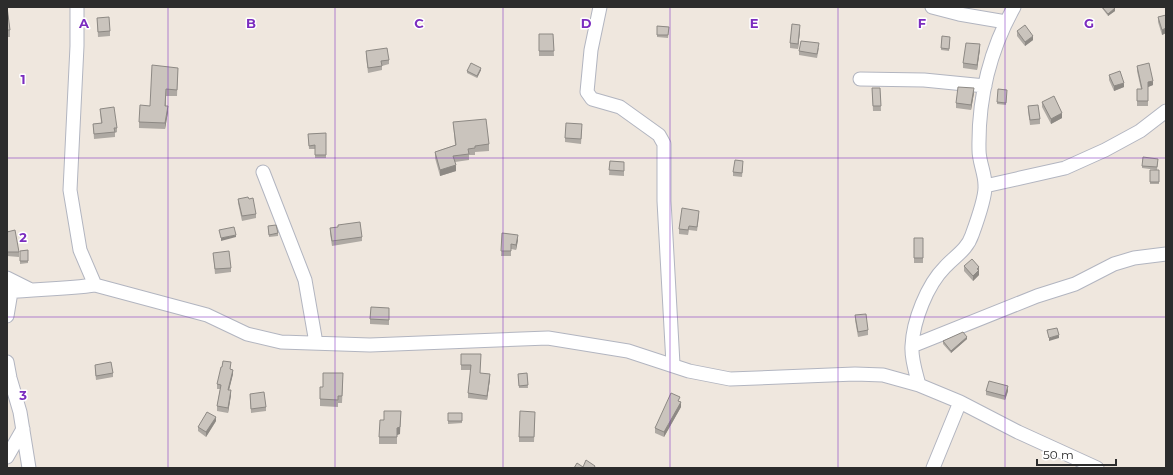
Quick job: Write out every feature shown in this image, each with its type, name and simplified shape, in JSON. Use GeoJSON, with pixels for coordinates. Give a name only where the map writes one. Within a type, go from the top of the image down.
{"type":"FeatureCollection","features":[{"type":"Feature","properties":{"kind":"street"},"geometry":{"type":"LineString","coordinates":[[77,7],[77,46],[70,190],[80,250],[95,285]]}},
{"type":"Feature","properties":{"kind":"street"},"geometry":{"type":"LineString","coordinates":[[600,7],[591,50],[587,92],[592,99],[620,107],[659,135],[664,144],[664,202],[673,364]]}},
{"type":"Feature","properties":{"kind":"street"},"geometry":{"type":"LineString","coordinates":[[932,7],[959,14],[1006,22]]}},
{"type":"Feature","properties":{"kind":"street"},"geometry":{"type":"LineString","coordinates":[[919,385],[912,346],[917,322],[925,295],[933,280],[945,266],[967,246],[972,236],[985,186],[979,151],[981,110],[985,86],[993,52],[1014,7]]}},
{"type":"Feature","properties":{"kind":"street"},"geometry":{"type":"LineString","coordinates":[[860,79],[924,80],[985,86]]}},
{"type":"Feature","properties":{"kind":"street"},"geometry":{"type":"LineString","coordinates":[[985,186],[1065,168],[1105,150],[1133,135],[1166,111]]}},
{"type":"Feature","properties":{"kind":"street"},"geometry":{"type":"LineString","coordinates":[[263,172],[288,240],[305,280],[316,343]]}},
{"type":"Feature","properties":{"kind":"street"},"geometry":{"type":"LineString","coordinates":[[912,346],[1038,296],[1075,284],[1114,264],[1134,258],[1166,254]]}},
{"type":"Feature","properties":{"kind":"street"},"geometry":{"type":"LineString","coordinates":[[7,278],[29,289]]}},
{"type":"Feature","properties":{"kind":"street"},"geometry":{"type":"LineString","coordinates":[[7,316],[9,292],[29,289],[66,289],[95,285],[207,315],[247,334],[281,342],[370,345],[548,338],[628,351],[673,364],[689,371],[730,379],[855,374],[883,375],[919,385],[960,402],[1018,432],[1097,468]]}},
{"type":"Feature","properties":{"kind":"street"},"geometry":{"type":"LineString","coordinates":[[7,362],[23,429],[29,468]]}},
{"type":"Feature","properties":{"kind":"street"},"geometry":{"type":"LineString","coordinates":[[933,468],[960,402]]}},
{"type":"Feature","properties":{"kind":"street"},"geometry":{"type":"LineString","coordinates":[[7,457],[23,429]]}},
{"type":"Feature","properties":{"kind":"building"},"geometry":{"type":"Polygon","coordinates":[[[7,7],[10,30],[7,30],[7,7]]]}},
{"type":"Feature","properties":{"kind":"building"},"geometry":{"type":"Polygon","coordinates":[[[1102,7],[1114,7],[1115,8],[1108,14],[1102,7]]]}},
{"type":"Feature","properties":{"kind":"building"},"geometry":{"type":"Polygon","coordinates":[[[1166,15],[1166,28],[1162,30],[1158,17],[1166,15]]]}},
{"type":"Feature","properties":{"kind":"building"},"geometry":{"type":"Polygon","coordinates":[[[109,17],[110,31],[98,32],[97,18],[109,17]]]}},
{"type":"Feature","properties":{"kind":"building"},"geometry":{"type":"Polygon","coordinates":[[[792,24],[800,25],[798,44],[790,43],[792,24]]]}},
{"type":"Feature","properties":{"kind":"building"},"geometry":{"type":"Polygon","coordinates":[[[1025,25],[1033,36],[1025,42],[1017,31],[1025,25]]]}},
{"type":"Feature","properties":{"kind":"building"},"geometry":{"type":"Polygon","coordinates":[[[657,26],[669,27],[668,35],[657,35],[657,26]]]}},
{"type":"Feature","properties":{"kind":"building"},"geometry":{"type":"Polygon","coordinates":[[[539,34],[553,34],[554,51],[539,51],[539,34]]]}},
{"type":"Feature","properties":{"kind":"building"},"geometry":{"type":"Polygon","coordinates":[[[942,36],[950,37],[949,49],[941,48],[942,36]]]}},
{"type":"Feature","properties":{"kind":"building"},"geometry":{"type":"Polygon","coordinates":[[[801,41],[819,43],[817,54],[799,51],[801,41]]]}},
{"type":"Feature","properties":{"kind":"building"},"geometry":{"type":"Polygon","coordinates":[[[966,43],[980,44],[977,65],[963,63],[966,43]]]}},
{"type":"Feature","properties":{"kind":"building"},"geometry":{"type":"Polygon","coordinates":[[[387,48],[389,60],[381,61],[382,66],[368,68],[366,51],[387,48]]]}},
{"type":"Feature","properties":{"kind":"building"},"geometry":{"type":"Polygon","coordinates":[[[471,63],[481,68],[477,76],[467,71],[471,63]]]}},
{"type":"Feature","properties":{"kind":"building"},"geometry":{"type":"Polygon","coordinates":[[[1149,63],[1153,81],[1148,82],[1148,101],[1137,101],[1137,89],[1142,89],[1137,66],[1149,63]]]}},
{"type":"Feature","properties":{"kind":"building"},"geometry":{"type":"Polygon","coordinates":[[[152,65],[178,68],[177,90],[166,89],[165,106],[168,106],[165,123],[139,122],[140,105],[150,106],[152,65]]]}},
{"type":"Feature","properties":{"kind":"building"},"geometry":{"type":"Polygon","coordinates":[[[1120,71],[1124,83],[1114,86],[1109,75],[1120,71]]]}},
{"type":"Feature","properties":{"kind":"building"},"geometry":{"type":"Polygon","coordinates":[[[958,87],[974,88],[971,105],[956,103],[958,87]]]}},
{"type":"Feature","properties":{"kind":"building"},"geometry":{"type":"Polygon","coordinates":[[[872,88],[880,88],[881,106],[873,106],[872,88]]]}},
{"type":"Feature","properties":{"kind":"building"},"geometry":{"type":"Polygon","coordinates":[[[998,89],[1007,90],[1006,103],[997,102],[998,89]]]}},
{"type":"Feature","properties":{"kind":"building"},"geometry":{"type":"Polygon","coordinates":[[[1054,96],[1062,113],[1051,119],[1042,102],[1054,96]]]}},
{"type":"Feature","properties":{"kind":"building"},"geometry":{"type":"Polygon","coordinates":[[[1038,105],[1040,119],[1030,120],[1028,106],[1038,105]]]}},
{"type":"Feature","properties":{"kind":"building"},"geometry":{"type":"Polygon","coordinates":[[[114,107],[117,128],[114,128],[115,132],[94,134],[93,124],[102,123],[100,109],[114,107]]]}},
{"type":"Feature","properties":{"kind":"building"},"geometry":{"type":"Polygon","coordinates":[[[486,119],[489,144],[475,146],[475,148],[468,149],[469,154],[453,156],[456,165],[440,170],[435,152],[456,145],[453,122],[486,119]]]}},
{"type":"Feature","properties":{"kind":"building"},"geometry":{"type":"Polygon","coordinates":[[[566,123],[582,124],[581,139],[565,138],[566,123]]]}},
{"type":"Feature","properties":{"kind":"building"},"geometry":{"type":"Polygon","coordinates":[[[326,133],[326,155],[315,155],[315,145],[309,146],[308,134],[326,133]]]}},
{"type":"Feature","properties":{"kind":"building"},"geometry":{"type":"Polygon","coordinates":[[[1143,157],[1158,159],[1157,167],[1142,166],[1143,157]]]}},
{"type":"Feature","properties":{"kind":"building"},"geometry":{"type":"Polygon","coordinates":[[[735,160],[743,161],[742,173],[733,172],[735,160]]]}},
{"type":"Feature","properties":{"kind":"building"},"geometry":{"type":"Polygon","coordinates":[[[610,161],[624,162],[624,171],[609,170],[610,161]]]}},
{"type":"Feature","properties":{"kind":"building"},"geometry":{"type":"Polygon","coordinates":[[[1150,170],[1159,170],[1159,182],[1150,182],[1150,170]]]}},
{"type":"Feature","properties":{"kind":"building"},"geometry":{"type":"Polygon","coordinates":[[[248,197],[249,199],[253,198],[256,214],[242,216],[238,199],[248,197]]]}},
{"type":"Feature","properties":{"kind":"building"},"geometry":{"type":"Polygon","coordinates":[[[682,208],[699,211],[697,227],[689,226],[688,230],[679,229],[682,208]]]}},
{"type":"Feature","properties":{"kind":"building"},"geometry":{"type":"Polygon","coordinates":[[[360,222],[362,237],[332,241],[330,228],[338,227],[338,225],[360,222]]]}},
{"type":"Feature","properties":{"kind":"building"},"geometry":{"type":"Polygon","coordinates":[[[276,225],[278,233],[269,235],[268,226],[276,225]]]}},
{"type":"Feature","properties":{"kind":"building"},"geometry":{"type":"Polygon","coordinates":[[[234,227],[236,235],[221,238],[219,230],[234,227]]]}},
{"type":"Feature","properties":{"kind":"building"},"geometry":{"type":"Polygon","coordinates":[[[15,230],[19,252],[7,252],[7,232],[15,230]]]}},
{"type":"Feature","properties":{"kind":"building"},"geometry":{"type":"Polygon","coordinates":[[[502,233],[518,235],[516,245],[511,244],[511,251],[501,251],[502,233]]]}},
{"type":"Feature","properties":{"kind":"building"},"geometry":{"type":"Polygon","coordinates":[[[914,238],[923,238],[923,258],[914,258],[914,238]]]}},
{"type":"Feature","properties":{"kind":"building"},"geometry":{"type":"Polygon","coordinates":[[[28,250],[28,261],[20,261],[20,251],[28,250]]]}},
{"type":"Feature","properties":{"kind":"building"},"geometry":{"type":"Polygon","coordinates":[[[229,251],[231,268],[215,269],[213,253],[229,251]]]}},
{"type":"Feature","properties":{"kind":"building"},"geometry":{"type":"Polygon","coordinates":[[[972,259],[979,267],[977,269],[979,270],[973,276],[964,266],[972,259]]]}},
{"type":"Feature","properties":{"kind":"building"},"geometry":{"type":"Polygon","coordinates":[[[371,307],[389,308],[389,320],[370,319],[371,307]]]}},
{"type":"Feature","properties":{"kind":"building"},"geometry":{"type":"Polygon","coordinates":[[[866,314],[868,330],[858,332],[855,315],[866,314]]]}},
{"type":"Feature","properties":{"kind":"building"},"geometry":{"type":"Polygon","coordinates":[[[1057,328],[1059,335],[1049,338],[1047,330],[1057,328]]]}},
{"type":"Feature","properties":{"kind":"building"},"geometry":{"type":"Polygon","coordinates":[[[963,332],[967,337],[951,351],[943,341],[963,332]]]}},
{"type":"Feature","properties":{"kind":"building"},"geometry":{"type":"Polygon","coordinates":[[[461,354],[481,354],[480,373],[490,374],[487,396],[468,393],[471,365],[461,365],[461,354]]]}},
{"type":"Feature","properties":{"kind":"building"},"geometry":{"type":"Polygon","coordinates":[[[223,361],[231,362],[230,369],[233,370],[228,390],[231,390],[228,408],[217,406],[221,385],[217,384],[223,361]]]}},
{"type":"Feature","properties":{"kind":"building"},"geometry":{"type":"Polygon","coordinates":[[[111,362],[113,373],[96,376],[95,365],[111,362]]]}},
{"type":"Feature","properties":{"kind":"building"},"geometry":{"type":"Polygon","coordinates":[[[323,373],[343,373],[342,396],[338,396],[338,400],[320,399],[320,387],[323,387],[323,373]]]}},
{"type":"Feature","properties":{"kind":"building"},"geometry":{"type":"Polygon","coordinates":[[[527,373],[528,385],[519,386],[518,374],[527,373]]]}},
{"type":"Feature","properties":{"kind":"building"},"geometry":{"type":"Polygon","coordinates":[[[989,381],[1008,386],[1005,396],[986,391],[989,381]]]}},
{"type":"Feature","properties":{"kind":"building"},"geometry":{"type":"Polygon","coordinates":[[[264,392],[266,407],[251,409],[250,394],[264,392]]]}},
{"type":"Feature","properties":{"kind":"building"},"geometry":{"type":"Polygon","coordinates":[[[671,393],[680,397],[678,401],[681,402],[664,432],[655,428],[671,393]]]}},
{"type":"Feature","properties":{"kind":"building"},"geometry":{"type":"Polygon","coordinates":[[[384,411],[401,411],[400,427],[397,428],[397,437],[379,437],[380,420],[384,420],[384,411]]]}},
{"type":"Feature","properties":{"kind":"building"},"geometry":{"type":"Polygon","coordinates":[[[520,411],[535,412],[534,437],[519,437],[520,411]]]}},
{"type":"Feature","properties":{"kind":"building"},"geometry":{"type":"Polygon","coordinates":[[[207,412],[216,417],[206,432],[198,427],[207,412]]]}},
{"type":"Feature","properties":{"kind":"building"},"geometry":{"type":"Polygon","coordinates":[[[448,413],[462,413],[462,421],[448,421],[448,413]]]}},
{"type":"Feature","properties":{"kind":"building"},"geometry":{"type":"Polygon","coordinates":[[[586,460],[595,466],[594,468],[574,468],[577,463],[583,467],[586,460]]]}}]}
